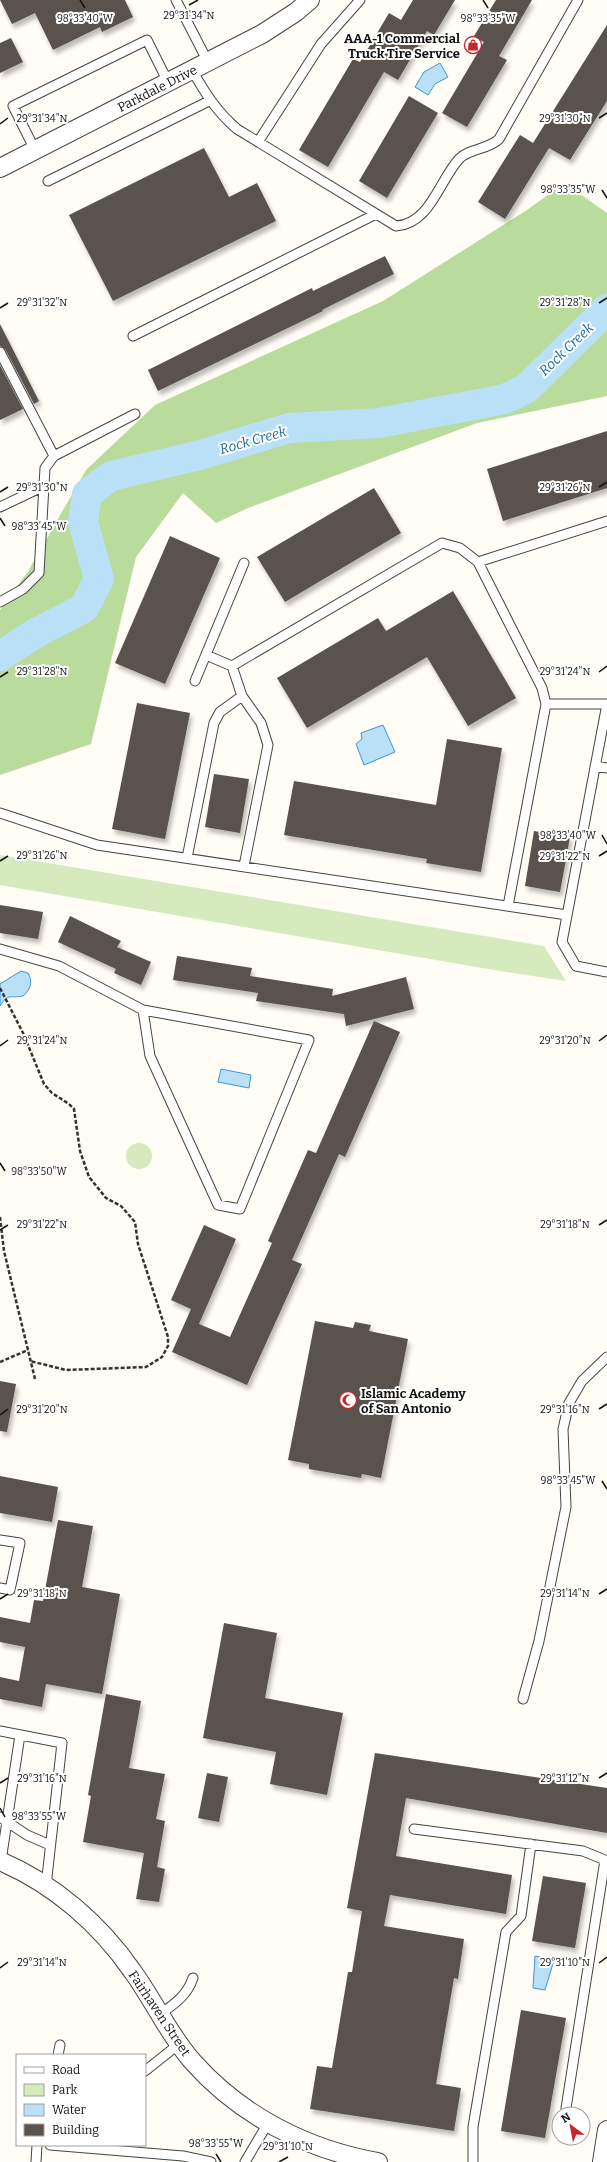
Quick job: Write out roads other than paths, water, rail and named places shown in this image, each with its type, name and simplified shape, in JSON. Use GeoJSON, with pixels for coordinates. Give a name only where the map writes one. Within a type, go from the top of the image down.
{"type":"FeatureCollection","features":[{"type":"Feature","properties":{"kind":"street","name":"Parkdale Drive"},"geometry":{"type":"LineString","coordinates":[[2,163],[35,150],[262,34],[296,12],[310,0]]}},
{"type":"Feature","properties":{"kind":"street","name":"Fairhaven Street"},"geometry":{"type":"LineString","coordinates":[[0,1861],[46,1886],[68,1901],[92,1922],[114,1946],[134,1972],[159,2015],[179,2044],[204,2073],[228,2095],[268,2123],[311,2144],[342,2154],[378,2162]]}},
{"type":"Feature","properties":{"kind":"street"},"geometry":{"type":"LineString","coordinates":[[602,2162],[607,2130]]}},
{"type":"Feature","properties":{"kind":"lane"},"geometry":{"type":"LineString","coordinates":[[176,0],[208,62]]}},
{"type":"Feature","properties":{"kind":"lane"},"geometry":{"type":"LineString","coordinates":[[258,142],[321,44],[360,0]]}},
{"type":"Feature","properties":{"kind":"lane"},"geometry":{"type":"LineString","coordinates":[[192,70],[209,101],[222,117],[237,129],[396,226],[404,226],[421,216],[459,159],[490,146],[499,139],[578,0]]}},
{"type":"Feature","properties":{"kind":"lane"},"geometry":{"type":"LineString","coordinates":[[35,150],[13,106],[147,40],[168,82]]}},
{"type":"Feature","properties":{"kind":"lane"},"geometry":{"type":"LineString","coordinates":[[48,181],[209,101]]}},
{"type":"Feature","properties":{"kind":"lane"},"geometry":{"type":"LineString","coordinates":[[133,336],[376,214]]}},
{"type":"Feature","properties":{"kind":"lane"},"geometry":{"type":"LineString","coordinates":[[0,352],[54,456]]}},
{"type":"Feature","properties":{"kind":"lane"},"geometry":{"type":"LineString","coordinates":[[0,602],[23,588],[39,573],[45,468],[54,456],[135,414]]}},
{"type":"Feature","properties":{"kind":"lane"},"geometry":{"type":"LineString","coordinates":[[0,507],[44,486]]}},
{"type":"Feature","properties":{"kind":"lane"},"geometry":{"type":"LineString","coordinates":[[478,562],[607,521]]}},
{"type":"Feature","properties":{"kind":"lane"},"geometry":{"type":"LineString","coordinates":[[232,666],[442,543],[460,548],[478,562],[542,688],[546,704],[508,906]]}},
{"type":"Feature","properties":{"kind":"lane"},"geometry":{"type":"LineString","coordinates":[[195,681],[244,563]]}},
{"type":"Feature","properties":{"kind":"lane"},"geometry":{"type":"LineString","coordinates":[[206,655],[232,666],[242,696],[261,723],[268,745],[244,866]]}},
{"type":"Feature","properties":{"kind":"lane"},"geometry":{"type":"LineString","coordinates":[[187,858],[214,723],[220,712],[242,696]]}},
{"type":"Feature","properties":{"kind":"lane"},"geometry":{"type":"LineString","coordinates":[[546,704],[607,704],[562,942],[576,966],[607,972]]}},
{"type":"Feature","properties":{"kind":"lane"},"geometry":{"type":"LineString","coordinates":[[595,766],[607,768]]}},
{"type":"Feature","properties":{"kind":"lane"},"geometry":{"type":"LineString","coordinates":[[0,814],[97,845],[567,915]]}},
{"type":"Feature","properties":{"kind":"lane"},"geometry":{"type":"LineString","coordinates":[[0,949],[59,966],[143,1010],[309,1040],[240,1209],[218,1205],[150,1056],[143,1010]]}},
{"type":"Feature","properties":{"kind":"lane"},"geometry":{"type":"LineString","coordinates":[[523,1699],[539,1641],[566,1507],[563,1429],[569,1403],[582,1381],[607,1357]]}},
{"type":"Feature","properties":{"kind":"lane"},"geometry":{"type":"LineString","coordinates":[[0,1540],[20,1543],[10,1590],[0,1588]]}},
{"type":"Feature","properties":{"kind":"lane"},"geometry":{"type":"LineString","coordinates":[[0,1731],[62,1743],[46,1886]]}},
{"type":"Feature","properties":{"kind":"lane"},"geometry":{"type":"LineString","coordinates":[[0,1861],[4,1819],[20,1735]]}},
{"type":"Feature","properties":{"kind":"lane"},"geometry":{"type":"LineString","coordinates":[[4,1819],[27,1835],[50,1846]]}},
{"type":"Feature","properties":{"kind":"lane"},"geometry":{"type":"LineString","coordinates":[[414,1829],[583,1851],[606,1861],[566,2106]]}},
{"type":"Feature","properties":{"kind":"lane"},"geometry":{"type":"LineString","coordinates":[[472,2162],[473,2127],[506,1932],[521,1916],[531,1844]]}},
{"type":"Feature","properties":{"kind":"lane"},"geometry":{"type":"LineString","coordinates":[[159,2015],[180,2000],[189,1988],[193,1978]]}},
{"type":"Feature","properties":{"kind":"lane"},"geometry":{"type":"LineString","coordinates":[[146,2070],[179,2044]]}},
{"type":"Feature","properties":{"kind":"lane"},"geometry":{"type":"LineString","coordinates":[[58,2054],[60,2045]]}},
{"type":"Feature","properties":{"kind":"lane"},"geometry":{"type":"LineString","coordinates":[[245,2162],[268,2123]]}},
{"type":"Feature","properties":{"kind":"lane"},"geometry":{"type":"LineString","coordinates":[[36,2162],[37,2146]]}},
{"type":"Feature","properties":{"kind":"lane"},"geometry":{"type":"LineString","coordinates":[[57,2146],[111,2147],[183,2156],[211,2162]]}},
{"type":"Feature","properties":{"kind":"water"},"geometry":{"type":"Polygon","coordinates":[[[440,63],[448,77],[435,84],[428,95],[415,87],[424,72],[440,63]]]}},
{"type":"Feature","properties":{"kind":"water"},"geometry":{"type":"Polygon","coordinates":[[[383,725],[395,752],[364,765],[356,744],[362,739],[361,733],[383,725]]]}},
{"type":"Feature","properties":{"kind":"water"},"geometry":{"type":"Polygon","coordinates":[[[21,971],[28,973],[30,976],[31,982],[28,991],[23,996],[8,997],[0,1006],[0,984],[21,971]]]}},
{"type":"Feature","properties":{"kind":"water"},"geometry":{"type":"Polygon","coordinates":[[[221,1069],[251,1075],[249,1088],[218,1082],[221,1069]]]}},
{"type":"Feature","properties":{"kind":"water"},"geometry":{"type":"Polygon","coordinates":[[[535,1956],[554,1960],[545,1990],[533,1988],[535,1956]]]}},
{"type":"Feature","properties":{"kind":"waterway","name":"Rock Creek"},"geometry":{"type":"LineString","coordinates":[[0,656],[36,633],[84,608],[99,579],[83,522],[87,494],[111,476],[200,455],[289,428],[379,423],[505,399],[527,388],[607,309]]}},
{"type":"Feature","properties":{"kind":"place","name":"AAA-1 Commercial Truck Tire Service"},"geometry":{"type":"Point","coordinates":[473,45]}},
{"type":"Feature","properties":{"kind":"place","name":"Islamic Academy of San Antonio"},"geometry":{"type":"Point","coordinates":[348,1400]}}]}
